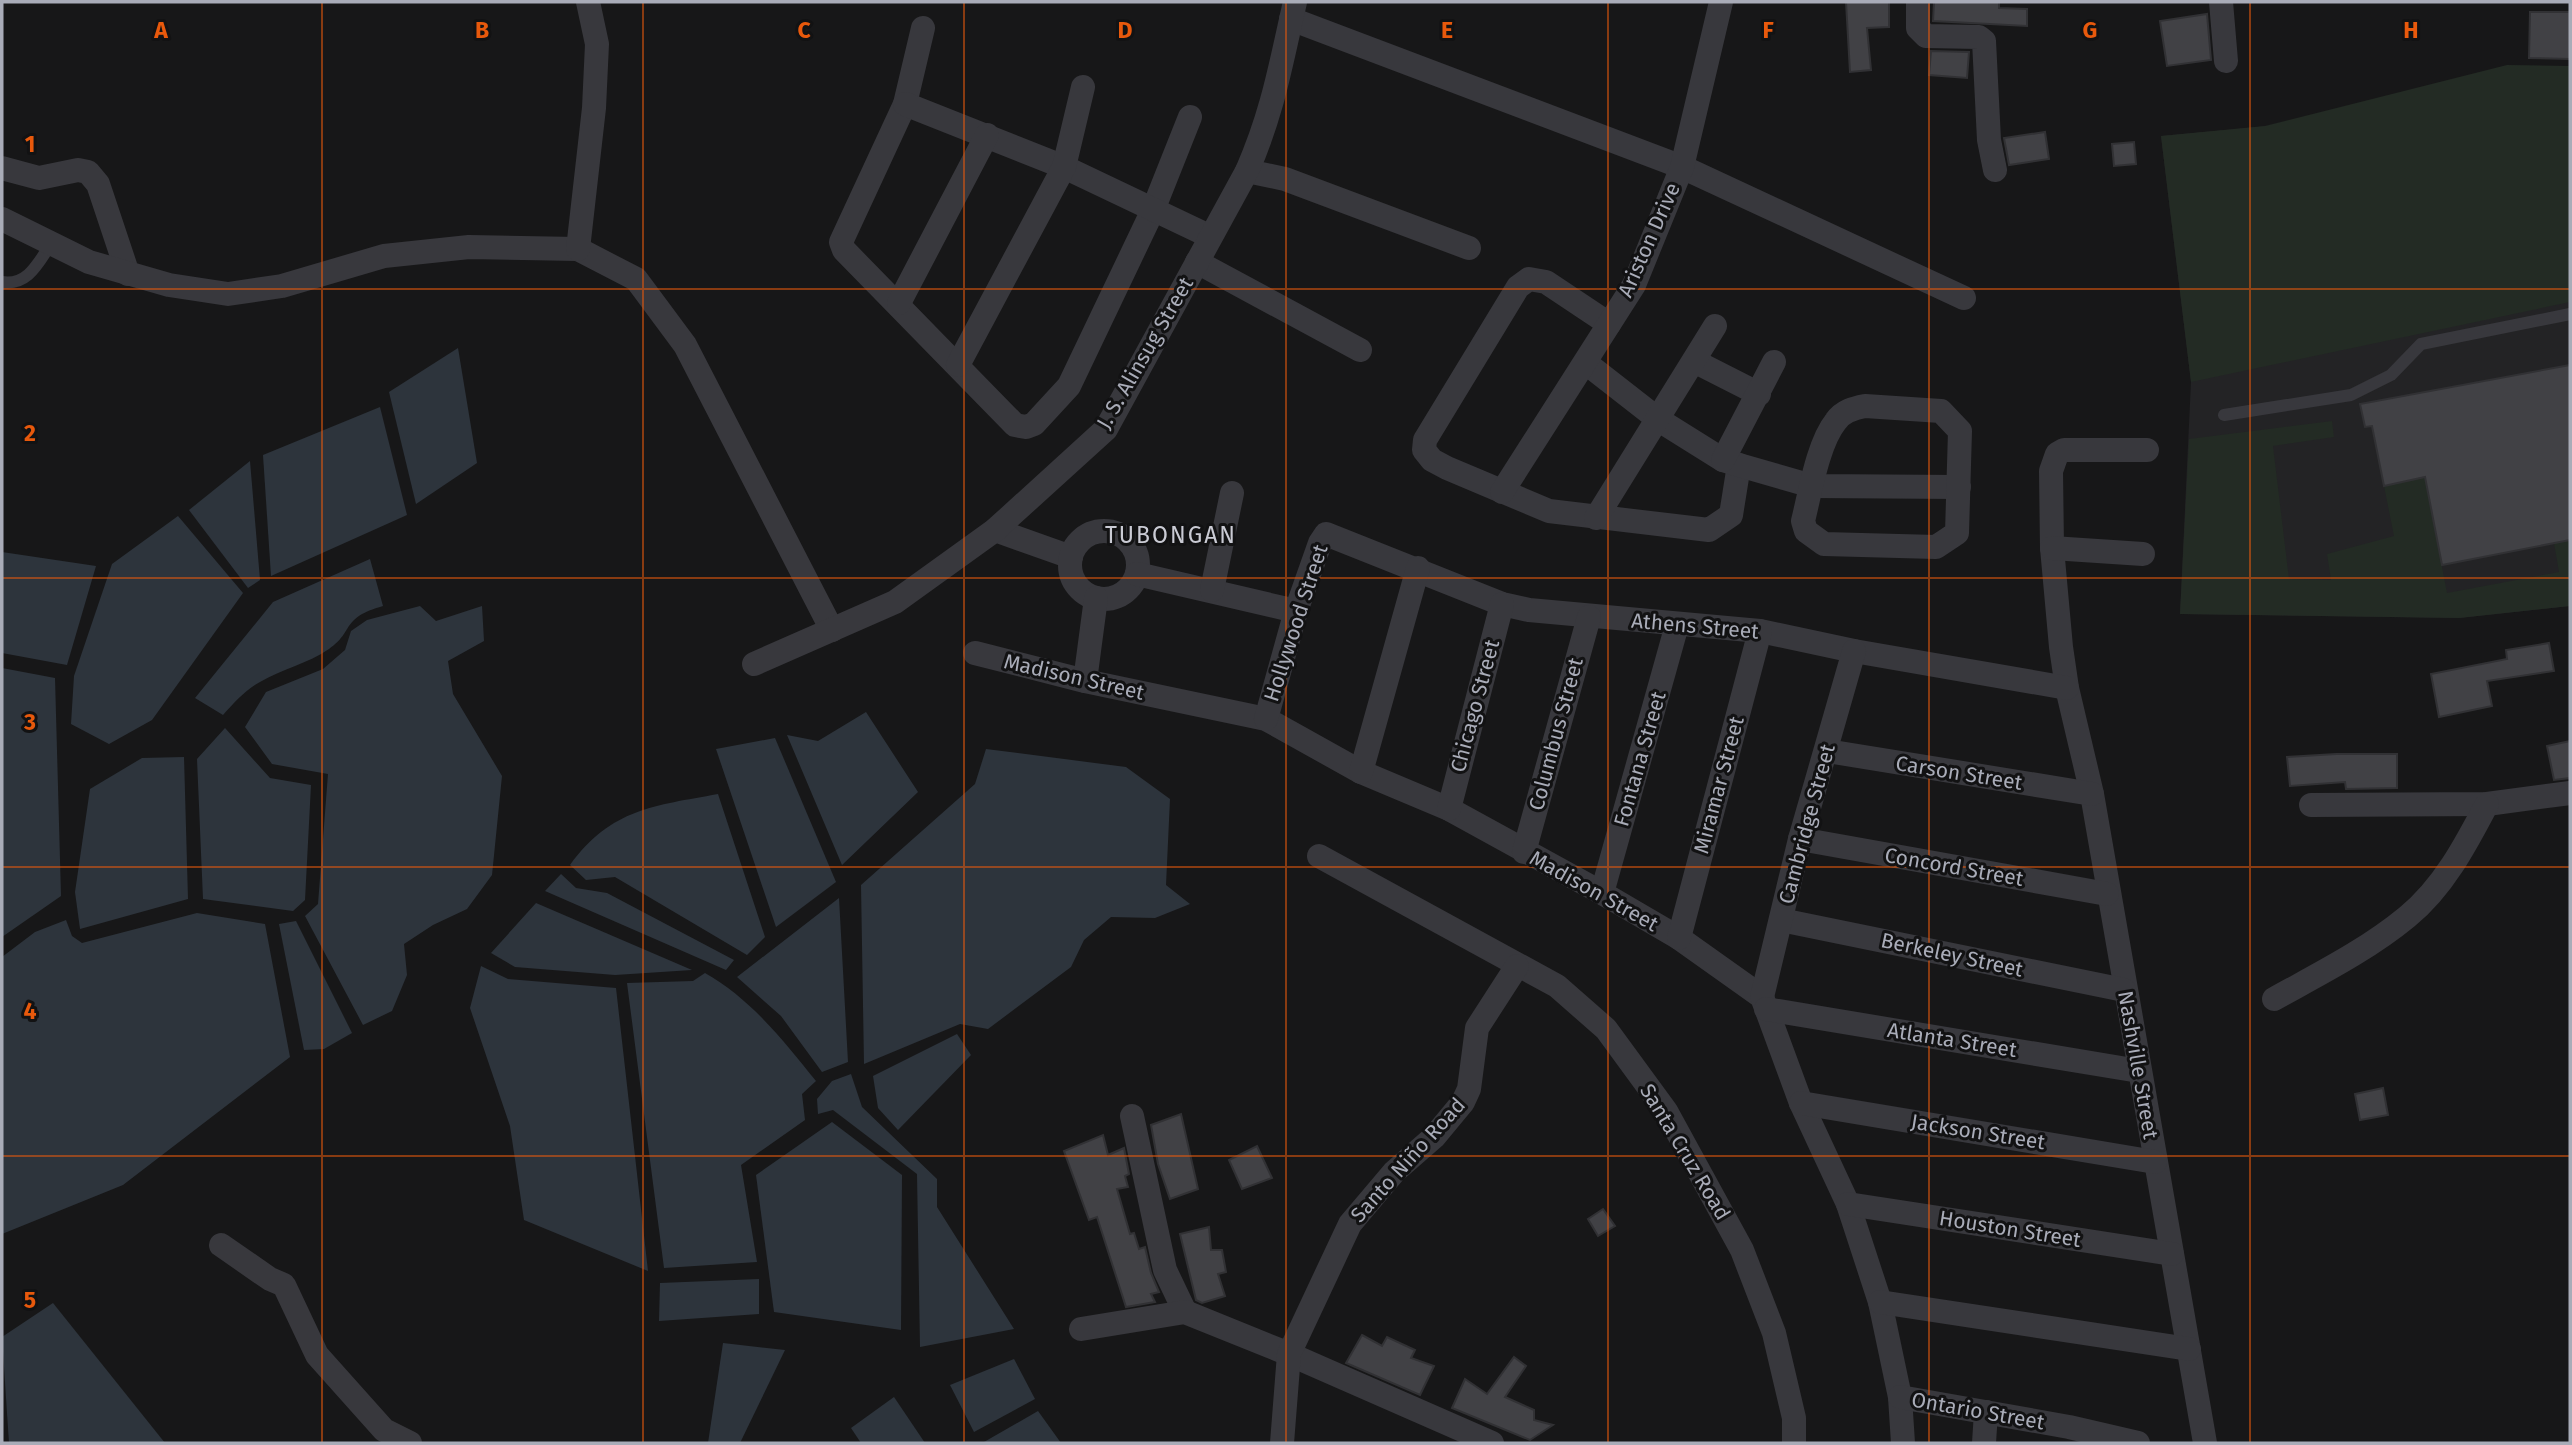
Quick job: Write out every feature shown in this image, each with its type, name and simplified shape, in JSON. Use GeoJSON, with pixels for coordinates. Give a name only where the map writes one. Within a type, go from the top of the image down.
{"type":"FeatureCollection","features":[{"type":"Feature","properties":{"kind":"street"},"geometry":{"type":"LineString","coordinates":[[578,248],[594,108],[597,44],[588,2]]}},
{"type":"Feature","properties":{"kind":"street","name":"Ariston Drive"},"geometry":{"type":"LineString","coordinates":[[1502,492],[1634,285],[1682,167],[1721,2]]}},
{"type":"Feature","properties":{"kind":"street"},"geometry":{"type":"LineString","coordinates":[[1918,2],[1918,28],[1926,36],[1979,37],[1984,41],[1989,140],[1995,170]]}},
{"type":"Feature","properties":{"kind":"street"},"geometry":{"type":"LineString","coordinates":[[2221,2],[2226,61]]}},
{"type":"Feature","properties":{"kind":"street"},"geometry":{"type":"LineString","coordinates":[[1293,10],[1682,167],[1964,298]]}},
{"type":"Feature","properties":{"kind":"street","name":"J. S. Alinsug Street"},"geometry":{"type":"LineString","coordinates":[[754,664],[895,602],[995,530],[1106,429],[1209,236],[1247,171],[1265,131],[1280,81],[1293,10]]}},
{"type":"Feature","properties":{"kind":"street"},"geometry":{"type":"LineString","coordinates":[[923,28],[905,104],[841,242],[844,250],[899,303],[1015,425],[1026,428],[1034,425],[1069,386],[1153,210],[1190,117]]}},
{"type":"Feature","properties":{"kind":"street"},"geometry":{"type":"LineString","coordinates":[[958,365],[1064,167],[1083,87]]}},
{"type":"Feature","properties":{"kind":"street"},"geometry":{"type":"LineString","coordinates":[[905,104],[1064,167],[1209,236]]}},
{"type":"Feature","properties":{"kind":"street"},"geometry":{"type":"LineString","coordinates":[[899,303],[988,135]]}},
{"type":"Feature","properties":{"kind":"street"},"geometry":{"type":"LineString","coordinates":[[2,168],[39,178],[78,170],[88,172],[98,184],[128,274]]}},
{"type":"Feature","properties":{"kind":"street"},"geometry":{"type":"LineString","coordinates":[[1247,171],[1285,180],[1469,248]]}},
{"type":"Feature","properties":{"kind":"street"},"geometry":{"type":"LineString","coordinates":[[2,219],[89,262],[169,285],[228,294],[282,286],[384,256],[469,247],[578,248],[636,279],[663,311],[685,345],[832,630]]}},
{"type":"Feature","properties":{"kind":"street"},"geometry":{"type":"LineString","coordinates":[[1197,262],[1360,350]]}},
{"type":"Feature","properties":{"kind":"street"},"geometry":{"type":"LineString","coordinates":[[1609,324],[1546,282],[1534,278],[1518,287],[1425,440],[1424,450],[1432,460],[1549,510],[1596,518],[1709,530],[1731,515],[1731,463],[1774,362]]}},
{"type":"Feature","properties":{"kind":"street"},"geometry":{"type":"LineString","coordinates":[[1596,518],[1696,362],[1715,326]]}},
{"type":"Feature","properties":{"kind":"street"},"geometry":{"type":"LineString","coordinates":[[1696,362],[1759,394]]}},
{"type":"Feature","properties":{"kind":"street"},"geometry":{"type":"LineString","coordinates":[[1586,363],[1659,421],[1731,463],[1812,486],[1959,487]]}},
{"type":"Feature","properties":{"kind":"street"},"geometry":{"type":"LineString","coordinates":[[1865,405],[1941,411],[1950,417],[1960,431],[1957,533],[1936,547],[1824,544],[1806,531],[1803,522],[1812,486],[1829,433],[1837,419],[1850,410],[1865,405]]}},
{"type":"Feature","properties":{"kind":"street","name":"Nashville Street"},"geometry":{"type":"LineString","coordinates":[[2147,450],[2064,450],[2057,454],[2051,471],[2052,548],[2067,688],[2092,794],[2107,894],[2206,1443]]}},
{"type":"Feature","properties":{"kind":"street"},"geometry":{"type":"LineString","coordinates":[[1212,590],[1231,493]]}},
{"type":"Feature","properties":{"kind":"street"},"geometry":{"type":"LineString","coordinates":[[995,530],[1071,557]]}},
{"type":"Feature","properties":{"kind":"street"},"geometry":{"type":"LineString","coordinates":[[1113,531],[1129,540],[1138,556],[1137,574],[1128,589],[1113,598],[1096,598],[1080,590],[1071,575],[1071,557],[1079,541],[1095,532],[1113,531]]}},
{"type":"Feature","properties":{"kind":"street","name":"Athens Street"},"geometry":{"type":"LineString","coordinates":[[1332,534],[1502,604],[1589,617],[1760,631],[1854,651],[2067,688]]}},
{"type":"Feature","properties":{"kind":"street","name":"Hollywood Street"},"geometry":{"type":"LineString","coordinates":[[1266,719],[1296,611],[1322,537],[1332,534]]}},
{"type":"Feature","properties":{"kind":"street"},"geometry":{"type":"LineString","coordinates":[[2052,548],[2143,554]]}},
{"type":"Feature","properties":{"kind":"street"},"geometry":{"type":"LineString","coordinates":[[1361,772],[1418,568]]}},
{"type":"Feature","properties":{"kind":"street"},"geometry":{"type":"LineString","coordinates":[[1137,574],[1296,611]]}},
{"type":"Feature","properties":{"kind":"street"},"geometry":{"type":"LineString","coordinates":[[1085,681],[1096,598]]}},
{"type":"Feature","properties":{"kind":"street","name":"Chicago Street"},"geometry":{"type":"LineString","coordinates":[[1449,809],[1502,604]]}},
{"type":"Feature","properties":{"kind":"street","name":"Columbus Street"},"geometry":{"type":"LineString","coordinates":[[1524,852],[1589,617]]}},
{"type":"Feature","properties":{"kind":"street","name":"Fontana Street"},"geometry":{"type":"LineString","coordinates":[[1602,893],[1677,625]]}},
{"type":"Feature","properties":{"kind":"street","name":"Miramar Street"},"geometry":{"type":"LineString","coordinates":[[1679,939],[1760,631]]}},
{"type":"Feature","properties":{"kind":"street","name":"Cambridge Street"},"geometry":{"type":"LineString","coordinates":[[1764,1003],[1800,839],[1854,651]]}},
{"type":"Feature","properties":{"kind":"street","name":"Madison Street"},"geometry":{"type":"LineString","coordinates":[[975,653],[1085,681],[1266,719],[1361,772],[1449,809],[1602,893],[1679,939],[1764,1003]]}},
{"type":"Feature","properties":{"kind":"street","name":"Carson Street"},"geometry":{"type":"LineString","coordinates":[[1827,751],[2092,794]]}},
{"type":"Feature","properties":{"kind":"street"},"geometry":{"type":"LineString","coordinates":[[2311,804],[2487,804],[2570,793]]}},
{"type":"Feature","properties":{"kind":"street"},"geometry":{"type":"LineString","coordinates":[[2274,999],[2363,948],[2409,916],[2459,857],[2487,804]]}},
{"type":"Feature","properties":{"kind":"street","name":"Concord Street"},"geometry":{"type":"LineString","coordinates":[[1800,839],[2107,894]]}},
{"type":"Feature","properties":{"kind":"street","name":"Santa Cruz Road"},"geometry":{"type":"LineString","coordinates":[[1319,856],[1557,986],[1606,1029],[1665,1111],[1742,1250],[1774,1333],[1794,1418],[1794,1443]]}},
{"type":"Feature","properties":{"kind":"street","name":"Berkeley Street"},"geometry":{"type":"LineString","coordinates":[[1781,919],[2124,990]]}},
{"type":"Feature","properties":{"kind":"street","name":"Santo Niño Road"},"geometry":{"type":"LineString","coordinates":[[1289,1354],[1350,1224],[1394,1172],[1434,1137],[1463,1102],[1469,1089],[1477,1028],[1517,966]]}},
{"type":"Feature","properties":{"kind":"street"},"geometry":{"type":"LineString","coordinates":[[1764,1003],[1801,1102],[1848,1204],[1880,1302],[1899,1397],[1903,1443]]}},
{"type":"Feature","properties":{"kind":"street","name":"Atlanta Street"},"geometry":{"type":"LineString","coordinates":[[1764,1003],[2139,1071]]}},
{"type":"Feature","properties":{"kind":"street","name":"Jackson Street"},"geometry":{"type":"LineString","coordinates":[[1801,1102],[2155,1162]]}},
{"type":"Feature","properties":{"kind":"street"},"geometry":{"type":"LineString","coordinates":[[1132,1116],[1165,1270],[1185,1312]]}},
{"type":"Feature","properties":{"kind":"street","name":"Houston Street"},"geometry":{"type":"LineString","coordinates":[[1848,1204],[2172,1255]]}},
{"type":"Feature","properties":{"kind":"street"},"geometry":{"type":"LineString","coordinates":[[221,1245],[270,1279],[284,1285],[317,1355],[384,1430],[411,1443]]}},
{"type":"Feature","properties":{"kind":"street"},"geometry":{"type":"LineString","coordinates":[[1880,1302],[2189,1349]]}},
{"type":"Feature","properties":{"kind":"street"},"geometry":{"type":"LineString","coordinates":[[1081,1329],[1185,1312],[1289,1354],[1492,1443]]}},
{"type":"Feature","properties":{"kind":"street"},"geometry":{"type":"LineString","coordinates":[[1282,1443],[1289,1354]]}},
{"type":"Feature","properties":{"kind":"street","name":"Ontario Street"},"geometry":{"type":"LineString","coordinates":[[1899,1397],[2138,1443]]}},
{"type":"Feature","properties":{"kind":"street"},"geometry":{"type":"LineString","coordinates":[[1984,1443],[1986,1412]]}},
{"type":"Feature","properties":{"kind":"lane"},"geometry":{"type":"LineString","coordinates":[[2,282],[14,284],[24,280],[51,244]]}},
{"type":"Feature","properties":{"kind":"lane"},"geometry":{"type":"LineString","coordinates":[[2224,415],[2351,395],[2391,375],[2421,344],[2570,314]]}},
{"type":"Feature","properties":{"kind":"shaded area"},"geometry":{"type":"Polygon","coordinates":[[[2507,65],[2570,66],[2570,302],[2191,382],[2161,136],[2265,126],[2507,65]]]}},
{"type":"Feature","properties":{"kind":"shaded area"},"geometry":{"type":"Polygon","coordinates":[[[2570,66],[2570,606],[2459,618],[2180,614],[2191,382],[2161,136],[2268,126],[2570,66]]]}},
{"type":"Feature","properties":{"kind":"shaded area"},"geometry":{"type":"Polygon","coordinates":[[[458,348],[477,463],[416,504],[389,392],[458,348]]]}},
{"type":"Feature","properties":{"kind":"shaded area"},"geometry":{"type":"Polygon","coordinates":[[[380,407],[407,515],[271,576],[263,455],[380,407]]]}},
{"type":"Feature","properties":{"kind":"shaded area"},"geometry":{"type":"Polygon","coordinates":[[[2332,421],[2334,437],[2273,446],[2289,579],[2331,580],[2327,554],[2394,536],[2384,486],[2425,477],[2447,593],[2559,572],[2554,543],[2570,540],[2570,606],[2459,618],[2180,614],[2189,439],[2332,421]]]}},
{"type":"Feature","properties":{"kind":"shaded area"},"geometry":{"type":"Polygon","coordinates":[[[250,461],[260,580],[248,588],[189,510],[250,461]]]}},
{"type":"Feature","properties":{"kind":"shaded area"},"geometry":{"type":"Polygon","coordinates":[[[178,516],[243,593],[152,720],[109,744],[71,724],[74,676],[112,564],[178,516]]]}},
{"type":"Feature","properties":{"kind":"shaded area"},"geometry":{"type":"Polygon","coordinates":[[[2,552],[96,566],[67,665],[2,653],[2,552]]]}},
{"type":"Feature","properties":{"kind":"shaded area"},"geometry":{"type":"Polygon","coordinates":[[[370,559],[383,606],[360,615],[329,649],[255,685],[223,715],[195,698],[273,602],[370,559]]]}},
{"type":"Feature","properties":{"kind":"shaded area"},"geometry":{"type":"Polygon","coordinates":[[[420,606],[436,621],[482,606],[484,641],[448,661],[453,694],[502,776],[492,875],[467,909],[433,925],[404,944],[407,975],[392,1011],[363,1025],[305,916],[318,904],[328,774],[272,764],[245,727],[266,692],[323,669],[345,650],[351,631],[367,620],[420,606]]]}},
{"type":"Feature","properties":{"kind":"shaded area"},"geometry":{"type":"Polygon","coordinates":[[[2,668],[55,678],[61,896],[2,937],[2,668]]]}},
{"type":"Feature","properties":{"kind":"shaded area"},"geometry":{"type":"Polygon","coordinates":[[[866,712],[918,792],[842,865],[787,735],[818,741],[866,712]]]}},
{"type":"Feature","properties":{"kind":"shaded area"},"geometry":{"type":"Polygon","coordinates":[[[225,728],[270,778],[311,785],[305,900],[293,911],[203,899],[197,759],[225,728]]]}},
{"type":"Feature","properties":{"kind":"shaded area"},"geometry":{"type":"Polygon","coordinates":[[[775,738],[836,882],[776,927],[716,749],[775,738]]]}},
{"type":"Feature","properties":{"kind":"shaded area"},"geometry":{"type":"Polygon","coordinates":[[[986,749],[1126,767],[1170,799],[1166,885],[1190,904],[1155,918],[1111,917],[1084,940],[1071,967],[988,1029],[960,1024],[864,1064],[861,885],[975,784],[986,749]]]}},
{"type":"Feature","properties":{"kind":"shaded area"},"geometry":{"type":"Polygon","coordinates":[[[184,757],[188,899],[80,929],[75,892],[90,789],[142,758],[184,757]]]}},
{"type":"Feature","properties":{"kind":"shaded area"},"geometry":{"type":"Polygon","coordinates":[[[718,794],[765,937],[747,955],[615,877],[586,880],[570,865],[586,846],[618,821],[654,807],[718,794]]]}},
{"type":"Feature","properties":{"kind":"shaded area"},"geometry":{"type":"Polygon","coordinates":[[[561,874],[576,888],[607,893],[734,960],[726,970],[545,891],[561,874]]]}},
{"type":"Feature","properties":{"kind":"shaded area"},"geometry":{"type":"Polygon","coordinates":[[[839,898],[848,1062],[822,1072],[781,1016],[737,977],[839,898]]]}},
{"type":"Feature","properties":{"kind":"shaded area"},"geometry":{"type":"Polygon","coordinates":[[[536,903],[692,970],[615,975],[515,967],[491,953],[536,903]]]}},
{"type":"Feature","properties":{"kind":"shaded area"},"geometry":{"type":"Polygon","coordinates":[[[197,913],[265,924],[290,1057],[123,1185],[2,1234],[2,957],[35,932],[66,920],[72,936],[82,943],[197,913]]]}},
{"type":"Feature","properties":{"kind":"shaded area"},"geometry":{"type":"Polygon","coordinates":[[[296,921],[352,1033],[324,1049],[304,1050],[279,924],[296,921]]]}},
{"type":"Feature","properties":{"kind":"shaded area"},"geometry":{"type":"Polygon","coordinates":[[[481,966],[508,979],[616,988],[648,1271],[524,1220],[510,1126],[470,1008],[481,966]]]}},
{"type":"Feature","properties":{"kind":"shaded area"},"geometry":{"type":"Polygon","coordinates":[[[705,973],[722,983],[752,1008],[816,1081],[802,1094],[805,1120],[741,1165],[757,1262],[664,1268],[627,983],[693,981],[705,973]]]}},
{"type":"Feature","properties":{"kind":"shaded area"},"geometry":{"type":"Polygon","coordinates":[[[957,1034],[971,1055],[898,1130],[878,1108],[873,1076],[957,1034]]]}},
{"type":"Feature","properties":{"kind":"shaded area"},"geometry":{"type":"Polygon","coordinates":[[[851,1074],[862,1107],[937,1179],[937,1207],[1014,1329],[920,1347],[917,1174],[833,1110],[818,1114],[817,1099],[832,1081],[851,1074]]]}},
{"type":"Feature","properties":{"kind":"shaded area"},"geometry":{"type":"Polygon","coordinates":[[[832,1122],[902,1175],[901,1330],[774,1312],[756,1175],[832,1122]]]}},
{"type":"Feature","properties":{"kind":"shaded area"},"geometry":{"type":"Polygon","coordinates":[[[759,1279],[759,1314],[659,1321],[660,1283],[759,1279]]]}},
{"type":"Feature","properties":{"kind":"shaded area"},"geometry":{"type":"Polygon","coordinates":[[[53,1303],[165,1443],[9,1443],[2,1337],[53,1303]]]}},
{"type":"Feature","properties":{"kind":"shaded area"},"geometry":{"type":"Polygon","coordinates":[[[723,1343],[785,1350],[740,1443],[708,1443],[723,1343]]]}},
{"type":"Feature","properties":{"kind":"shaded area"},"geometry":{"type":"Polygon","coordinates":[[[1014,1359],[1035,1399],[974,1432],[950,1385],[1014,1359]]]}},
{"type":"Feature","properties":{"kind":"shaded area"},"geometry":{"type":"Polygon","coordinates":[[[894,1397],[925,1443],[861,1443],[851,1428],[894,1397]]]}},
{"type":"Feature","properties":{"kind":"shaded area"},"geometry":{"type":"Polygon","coordinates":[[[1038,1411],[1061,1443],[984,1442],[1038,1411]]]}},
{"type":"Feature","properties":{"kind":"building"},"geometry":{"type":"Polygon","coordinates":[[[1846,2],[1889,2],[1889,27],[1867,28],[1871,70],[1850,72],[1846,2]]]}},
{"type":"Feature","properties":{"kind":"building"},"geometry":{"type":"Polygon","coordinates":[[[1934,2],[1999,2],[1999,8],[2027,9],[2027,26],[1933,21],[1934,2]]]}},
{"type":"Feature","properties":{"kind":"building"},"geometry":{"type":"Polygon","coordinates":[[[2530,12],[2570,12],[2570,59],[2529,58],[2530,12]]]}},
{"type":"Feature","properties":{"kind":"building"},"geometry":{"type":"Polygon","coordinates":[[[2207,14],[2211,60],[2167,66],[2160,21],[2207,14]]]}},
{"type":"Feature","properties":{"kind":"building"},"geometry":{"type":"Polygon","coordinates":[[[1931,51],[1969,52],[1967,78],[1929,75],[1931,51]]]}},
{"type":"Feature","properties":{"kind":"building"},"geometry":{"type":"Polygon","coordinates":[[[2045,132],[2049,159],[2009,165],[2004,138],[2045,132]]]}},
{"type":"Feature","properties":{"kind":"building"},"geometry":{"type":"Polygon","coordinates":[[[2134,142],[2136,164],[2114,166],[2112,144],[2134,142]]]}},
{"type":"Feature","properties":{"kind":"building"},"geometry":{"type":"Polygon","coordinates":[[[2570,365],[2570,540],[2442,565],[2425,477],[2384,486],[2372,426],[2365,427],[2360,404],[2570,365]]]}},
{"type":"Feature","properties":{"kind":"building"},"geometry":{"type":"Polygon","coordinates":[[[2549,643],[2554,671],[2487,681],[2492,706],[2439,717],[2431,674],[2507,659],[2506,650],[2549,643]]]}},
{"type":"Feature","properties":{"kind":"building"},"geometry":{"type":"Polygon","coordinates":[[[2570,741],[2570,778],[2554,780],[2547,746],[2570,741]]]}},
{"type":"Feature","properties":{"kind":"building"},"geometry":{"type":"Polygon","coordinates":[[[2397,754],[2397,788],[2346,789],[2345,782],[2290,786],[2287,757],[2397,754]]]}},
{"type":"Feature","properties":{"kind":"building"},"geometry":{"type":"Polygon","coordinates":[[[2383,1088],[2388,1115],[2360,1120],[2355,1094],[2383,1088]]]}},
{"type":"Feature","properties":{"kind":"building"},"geometry":{"type":"Polygon","coordinates":[[[1181,1114],[1198,1189],[1170,1199],[1158,1164],[1151,1125],[1181,1114]]]}},
{"type":"Feature","properties":{"kind":"building"},"geometry":{"type":"Polygon","coordinates":[[[1103,1135],[1108,1155],[1124,1148],[1129,1174],[1125,1176],[1128,1187],[1117,1189],[1130,1234],[1134,1233],[1139,1249],[1145,1247],[1159,1292],[1151,1294],[1155,1302],[1126,1307],[1097,1217],[1089,1220],[1064,1151],[1103,1135]]]}},
{"type":"Feature","properties":{"kind":"building"},"geometry":{"type":"Polygon","coordinates":[[[1257,1146],[1272,1178],[1242,1189],[1229,1160],[1257,1146]]]}},
{"type":"Feature","properties":{"kind":"building"},"geometry":{"type":"Polygon","coordinates":[[[1603,1209],[1615,1226],[1598,1236],[1588,1219],[1603,1209]]]}},
{"type":"Feature","properties":{"kind":"building"},"geometry":{"type":"Polygon","coordinates":[[[1209,1227],[1211,1250],[1222,1250],[1226,1272],[1218,1274],[1225,1296],[1202,1303],[1196,1300],[1180,1234],[1209,1227]]]}},
{"type":"Feature","properties":{"kind":"building"},"geometry":{"type":"Polygon","coordinates":[[[1362,1335],[1382,1346],[1387,1337],[1415,1350],[1411,1358],[1434,1366],[1420,1395],[1346,1363],[1362,1335]]]}},
{"type":"Feature","properties":{"kind":"building"},"geometry":{"type":"Polygon","coordinates":[[[1514,1357],[1526,1366],[1505,1397],[1534,1410],[1534,1420],[1553,1425],[1530,1440],[1452,1408],[1465,1379],[1487,1394],[1514,1357]]]}},
{"type":"Feature","properties":{"kind":"district","name":"TUBONGAN"},"geometry":{"type":"Point","coordinates":[1171,535]}}]}
